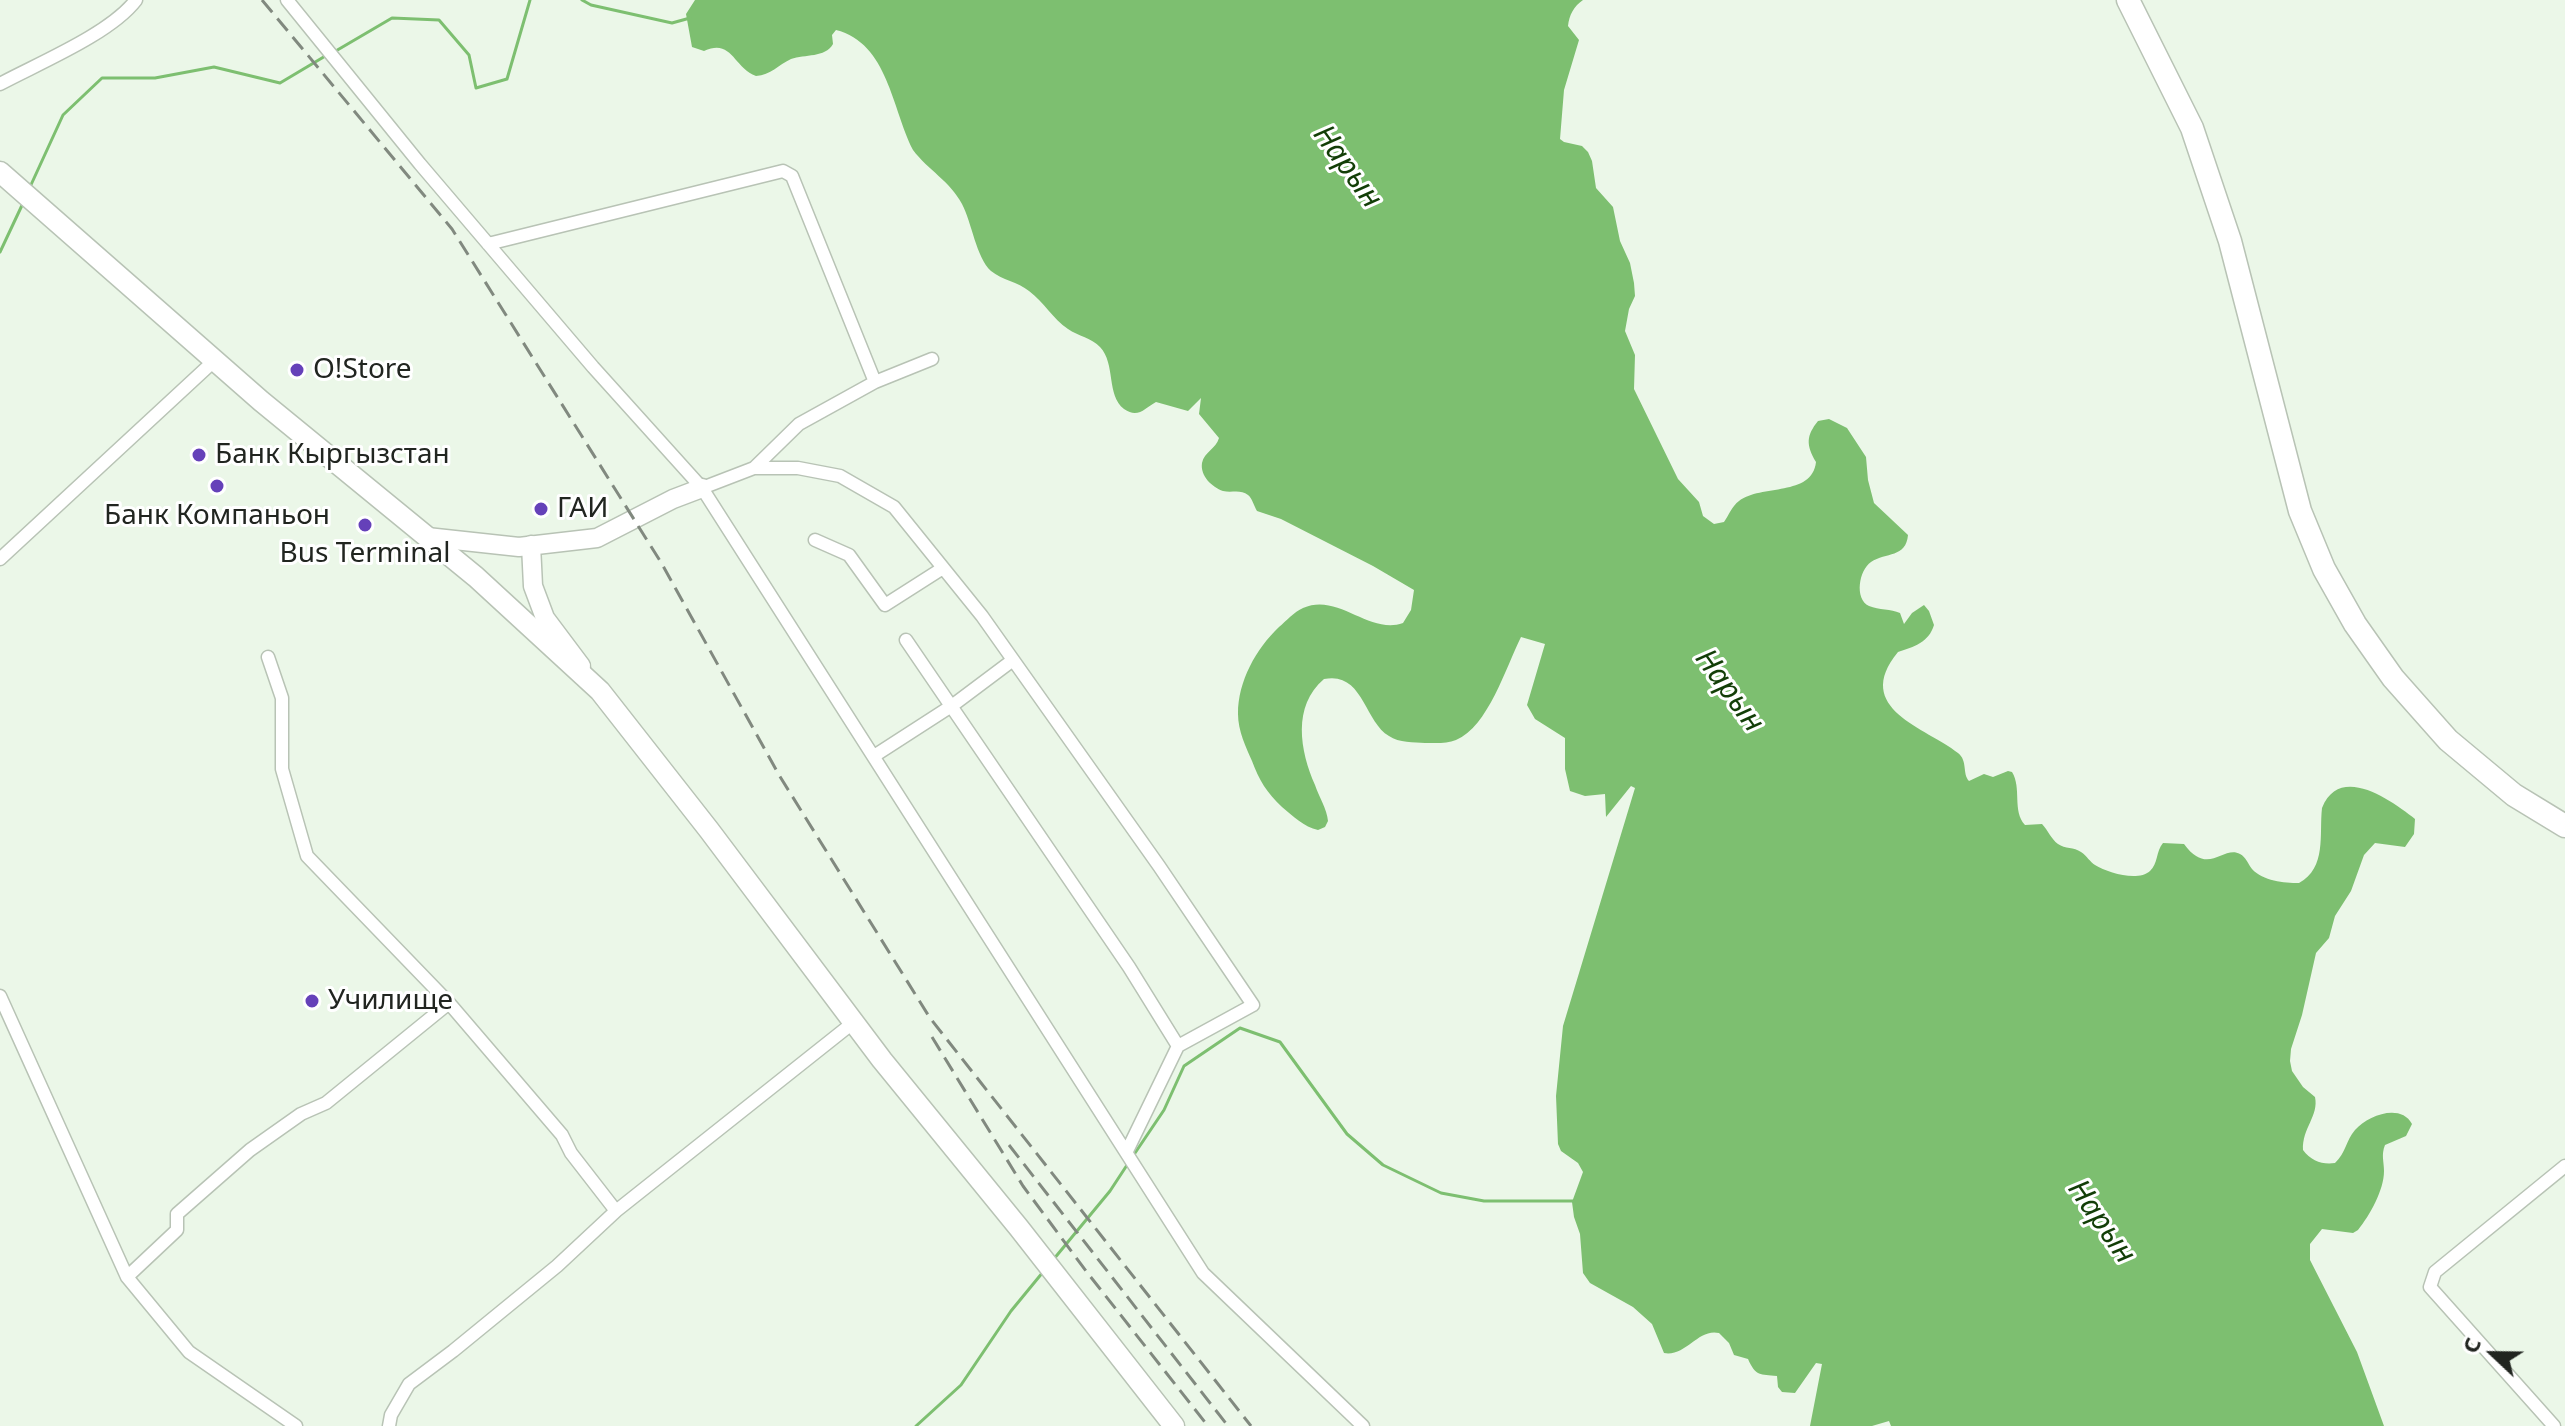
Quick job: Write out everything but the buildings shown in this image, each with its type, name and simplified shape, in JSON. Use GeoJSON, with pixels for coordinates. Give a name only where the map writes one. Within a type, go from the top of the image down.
{"type":"FeatureCollection","features":[{"type":"Feature","properties":{"kind":"highway"},"geometry":{"type":"LineString","coordinates":[[2128,0],[2192,128],[2230,241],[2300,511],[2324,569],[2355,624],[2393,678],[2448,740],[2514,795],[2565,826]]}},
{"type":"Feature","properties":{"kind":"main road"},"geometry":{"type":"LineString","coordinates":[[0,172],[291,426],[476,577],[600,691],[854,1022],[1174,1426]]}},
{"type":"Feature","properties":{"kind":"street"},"geometry":{"type":"LineString","coordinates":[[0,84],[101,29],[127,11],[136,0]]}},
{"type":"Feature","properties":{"kind":"street"},"geometry":{"type":"LineString","coordinates":[[287,0],[488,244],[702,488],[1203,1273],[1363,1426]]}},
{"type":"Feature","properties":{"kind":"street"},"geometry":{"type":"LineString","coordinates":[[488,244],[783,171],[792,176],[875,382]]}},
{"type":"Feature","properties":{"kind":"street"},"geometry":{"type":"LineString","coordinates":[[754,468],[799,424],[875,382],[932,359]]}},
{"type":"Feature","properties":{"kind":"street"},"geometry":{"type":"LineString","coordinates":[[0,559],[215,360]]}},
{"type":"Feature","properties":{"kind":"street"},"geometry":{"type":"LineString","coordinates":[[427,537],[519,547],[597,538],[673,499],[754,468],[798,468],[840,476],[894,507],[1013,660],[1253,1005],[1178,1046],[1127,1151]]}},
{"type":"Feature","properties":{"kind":"street"},"geometry":{"type":"LineString","coordinates":[[815,540],[849,555],[885,605],[943,568]]}},
{"type":"Feature","properties":{"kind":"street"},"geometry":{"type":"LineString","coordinates":[[531,545],[533,586],[545,618],[600,691]]}},
{"type":"Feature","properties":{"kind":"street"},"geometry":{"type":"LineString","coordinates":[[906,640],[1129,967],[1178,1046]]}},
{"type":"Feature","properties":{"kind":"street"},"geometry":{"type":"LineString","coordinates":[[268,657],[282,698],[282,769],[307,856],[449,1003],[562,1135],[571,1153],[616,1211]]}},
{"type":"Feature","properties":{"kind":"street"},"geometry":{"type":"LineString","coordinates":[[874,756],[953,705],[1013,660]]}},
{"type":"Feature","properties":{"kind":"street"},"geometry":{"type":"LineString","coordinates":[[0,996],[127,1277],[189,1352],[296,1426]]}},
{"type":"Feature","properties":{"kind":"street"},"geometry":{"type":"LineString","coordinates":[[127,1277],[177,1230],[177,1214],[250,1150],[301,1114],[326,1103],[449,1003]]}},
{"type":"Feature","properties":{"kind":"street"},"geometry":{"type":"LineString","coordinates":[[389,1426],[391,1415],[409,1384],[557,1266],[616,1211],[854,1022]]}},
{"type":"Feature","properties":{"kind":"street"},"geometry":{"type":"LineString","coordinates":[[2554,1426],[2430,1287],[2435,1272],[2565,1166]]}},
{"type":"Feature","properties":{"kind":"water","name":"Нарын"},"geometry":{"type":"Polygon","coordinates":[[[695,0],[1583,0],[1575,8],[1568,26],[1579,40],[1564,90],[1560,139],[1582,146],[1588,152],[1596,188],[1613,207],[1620,241],[1630,263],[1635,296],[1625,331],[1635,355],[1634,389],[1678,479],[1699,502],[1703,516],[1714,524],[1724,522],[1732,508],[1748,496],[1805,480],[1816,462],[1809,441],[1818,421],[1829,419],[1847,428],[1866,457],[1874,503],[1908,535],[1903,548],[1867,566],[1860,584],[1861,597],[1869,606],[1900,613],[1904,624],[1912,613],[1924,605],[1934,625],[1925,640],[1898,652],[1886,672],[1883,688],[1888,702],[1899,714],[1958,753],[1969,781],[1984,774],[1993,777],[2012,772],[2019,813],[2025,825],[2042,824],[2058,844],[2078,850],[2093,864],[2123,875],[2138,876],[2150,871],[2163,843],[2184,844],[2200,858],[2215,858],[2234,852],[2268,879],[2299,883],[2308,877],[2318,860],[2322,808],[2330,795],[2341,788],[2367,790],[2415,819],[2414,834],[2405,847],[2375,843],[2364,855],[2351,891],[2335,916],[2329,938],[2316,953],[2290,1061],[2292,1071],[2303,1087],[2315,1097],[2315,1110],[2303,1142],[2303,1150],[2313,1159],[2335,1163],[2355,1130],[2376,1116],[2400,1114],[2412,1124],[2406,1136],[2385,1145],[2382,1186],[2372,1210],[2358,1230],[2353,1233],[2322,1229],[2310,1244],[2310,1260],[2357,1352],[2384,1426],[1891,1426],[1889,1421],[1872,1426],[1810,1426],[1822,1364],[1816,1363],[1795,1393],[1782,1392],[1777,1376],[1759,1374],[1748,1359],[1734,1355],[1729,1343],[1719,1333],[1705,1335],[1679,1351],[1664,1353],[1652,1324],[1633,1307],[1590,1283],[1583,1273],[1580,1234],[1572,1202],[1583,1172],[1578,1163],[1561,1151],[1558,1144],[1556,1096],[1563,1026],[1635,788],[1631,786],[1606,817],[1605,794],[1585,796],[1570,791],[1565,769],[1565,738],[1535,719],[1527,705],[1545,644],[1521,637],[1487,710],[1467,733],[1449,742],[1411,742],[1393,738],[1381,729],[1347,682],[1324,679],[1307,702],[1302,729],[1306,758],[1328,821],[1325,827],[1318,830],[1299,821],[1264,786],[1241,733],[1239,702],[1250,666],[1271,636],[1303,608],[1329,605],[1378,623],[1403,623],[1411,610],[1414,590],[1281,519],[1257,511],[1245,493],[1223,491],[1211,484],[1205,477],[1202,463],[1219,438],[1199,414],[1201,398],[1188,411],[1156,402],[1137,413],[1124,409],[1115,396],[1108,362],[1100,347],[1068,329],[1029,291],[995,274],[986,265],[962,204],[913,150],[886,80],[867,48],[853,37],[836,30],[832,35],[833,44],[825,52],[791,59],[770,72],[756,76],[721,48],[704,51],[692,47],[686,14],[695,0]]]}},
{"type":"Feature","properties":{"kind":"waterway"},"geometry":{"type":"LineString","coordinates":[[334,52],[392,18],[439,20],[469,55],[476,88],[507,79],[530,0]]}},
{"type":"Feature","properties":{"kind":"waterway"},"geometry":{"type":"LineString","coordinates":[[582,0],[591,5],[672,23],[690,18]]}},
{"type":"Feature","properties":{"kind":"waterway"},"geometry":{"type":"LineString","coordinates":[[30,187],[63,115],[102,78],[155,78],[214,67],[280,83],[327,55]]}},
{"type":"Feature","properties":{"kind":"waterway"},"geometry":{"type":"LineString","coordinates":[[0,252],[24,201]]}},
{"type":"Feature","properties":{"kind":"waterway"},"geometry":{"type":"LineString","coordinates":[[1133,1156],[1164,1110],[1184,1066],[1240,1028],[1280,1042],[1347,1134],[1383,1165],[1441,1193],[1484,1201],[1574,1201]]}},
{"type":"Feature","properties":{"kind":"waterway"},"geometry":{"type":"LineString","coordinates":[[1053,1260],[1110,1191],[1129,1162]]}},
{"type":"Feature","properties":{"kind":"waterway"},"geometry":{"type":"LineString","coordinates":[[916,1426],[961,1385],[1011,1311],[1043,1272]]}},
{"type":"Feature","properties":{"kind":"railway"},"geometry":{"type":"LineString","coordinates":[[262,0],[452,229],[662,564],[779,775],[930,1018],[1251,1426]]}},
{"type":"Feature","properties":{"kind":"railway"},"geometry":{"type":"LineString","coordinates":[[932,1037],[1023,1186],[1208,1426]]}},
{"type":"Feature","properties":{"kind":"railway"},"geometry":{"type":"LineString","coordinates":[[1009,1145],[1228,1426]]}},
{"type":"Feature","properties":{"kind":"place","name":"O!Store"},"geometry":{"type":"Point","coordinates":[297,370]}},
{"type":"Feature","properties":{"kind":"place","name":"Банк Кыргызстан"},"geometry":{"type":"Point","coordinates":[199,455]}},
{"type":"Feature","properties":{"kind":"place","name":"Банк Компаньон"},"geometry":{"type":"Point","coordinates":[217,486]}},
{"type":"Feature","properties":{"kind":"place","name":"ГАИ"},"geometry":{"type":"Point","coordinates":[541,509]}},
{"type":"Feature","properties":{"kind":"place","name":"Bus Terminal"},"geometry":{"type":"Point","coordinates":[365,525]}},
{"type":"Feature","properties":{"kind":"place","name":"Училище"},"geometry":{"type":"Point","coordinates":[312,1001]}}]}
